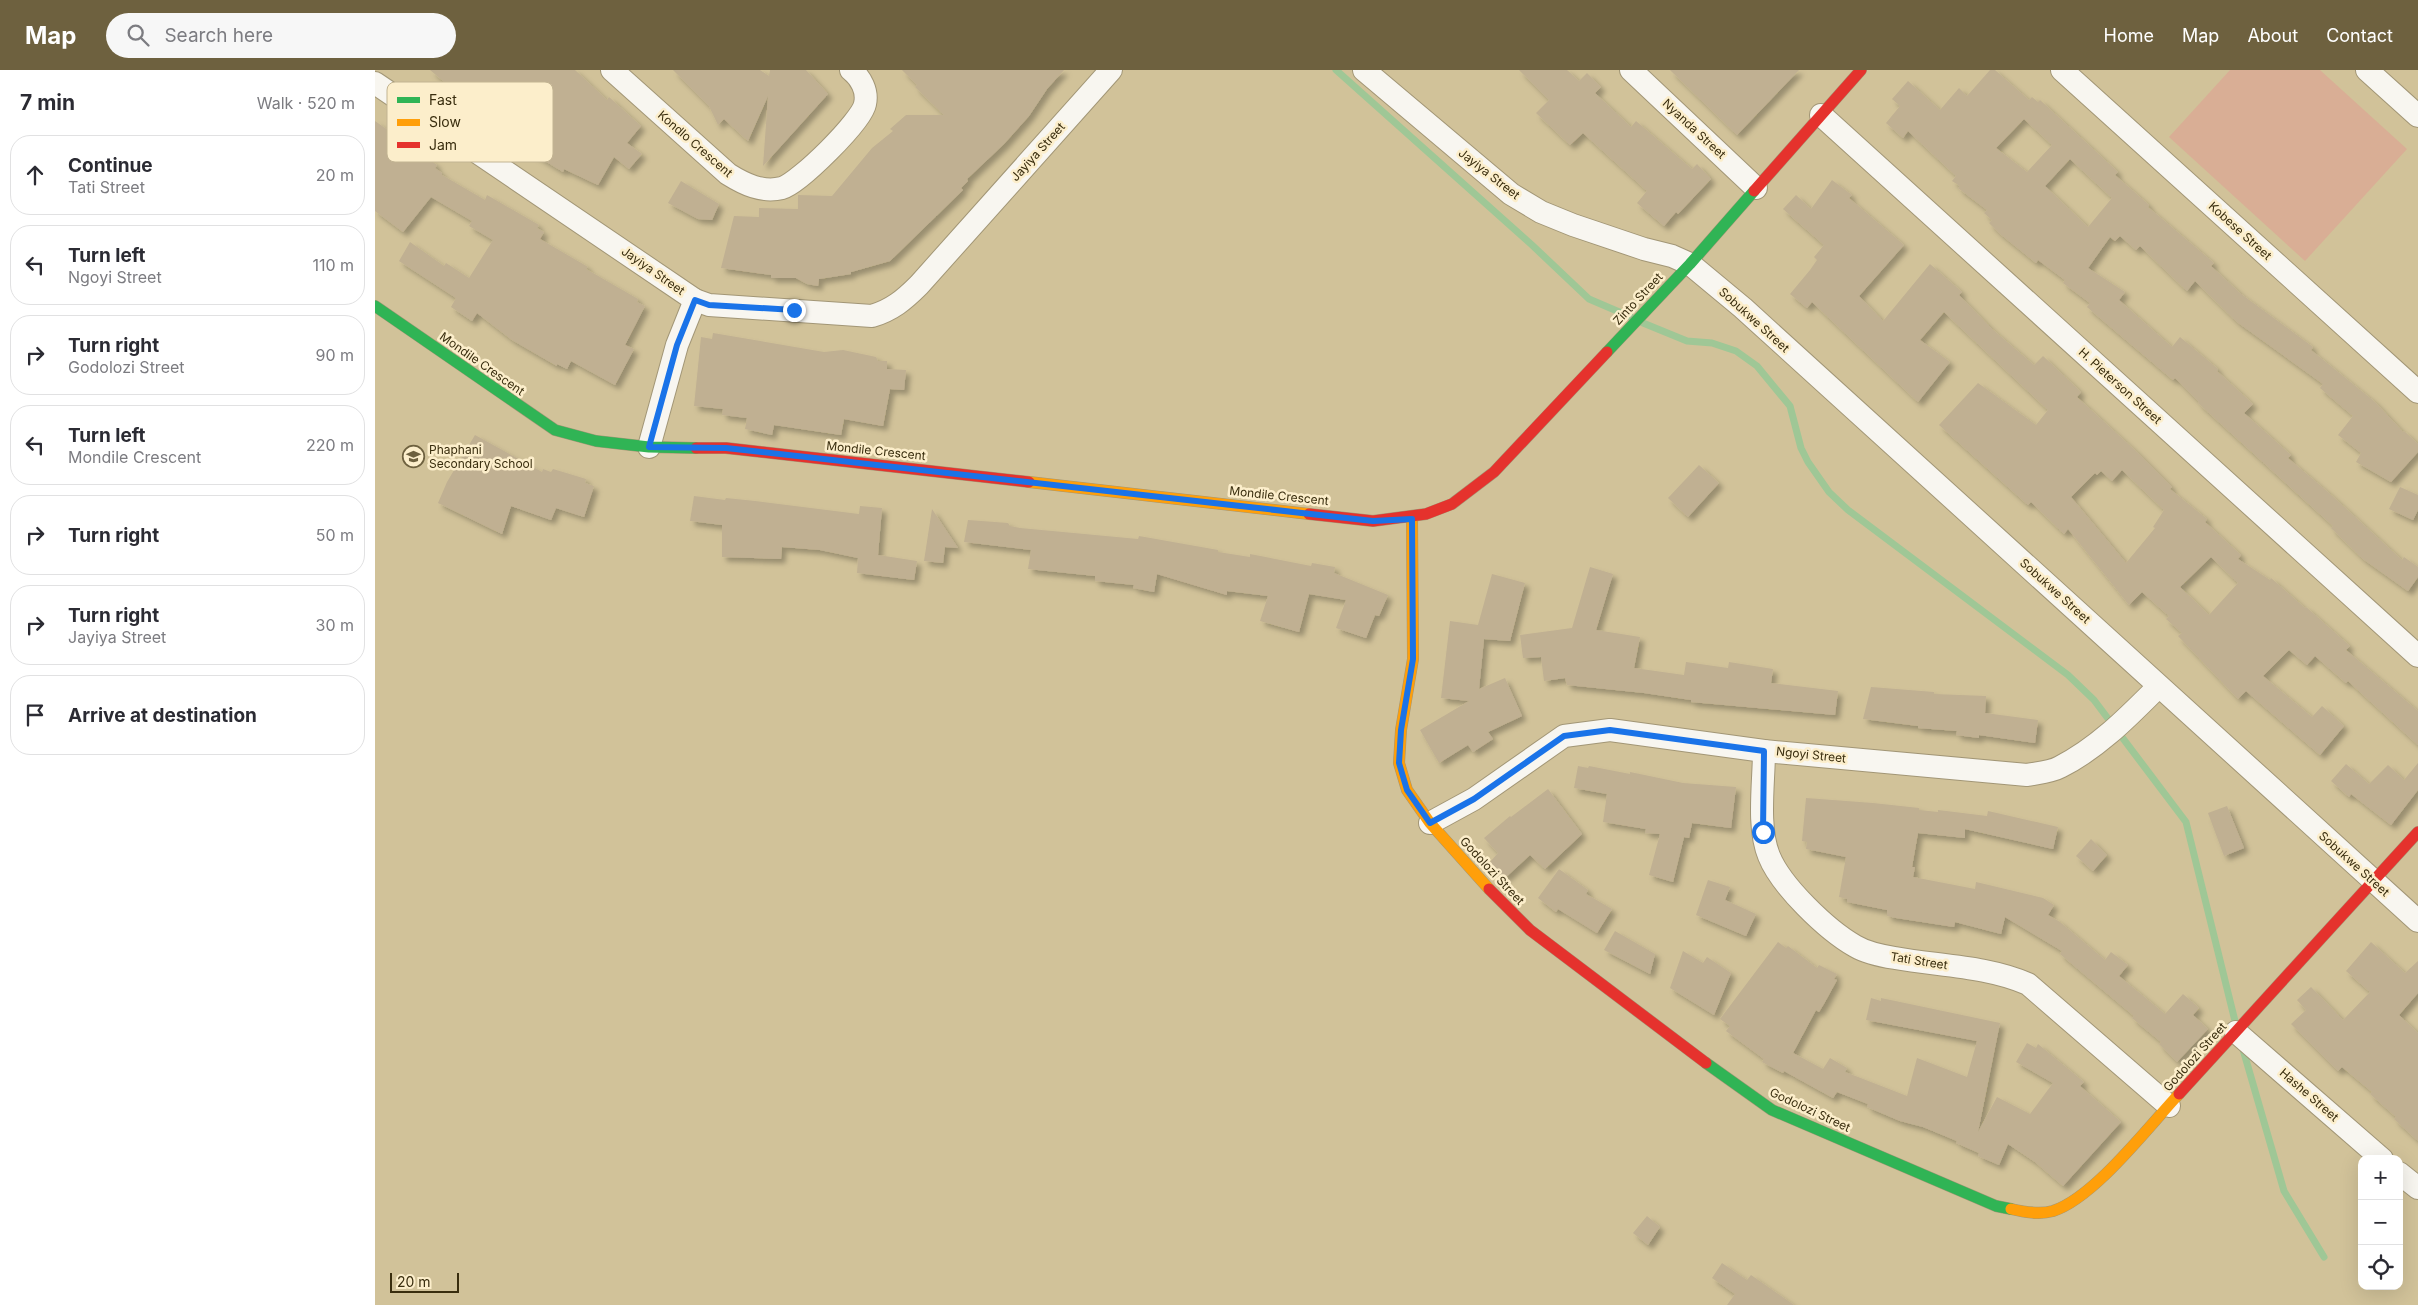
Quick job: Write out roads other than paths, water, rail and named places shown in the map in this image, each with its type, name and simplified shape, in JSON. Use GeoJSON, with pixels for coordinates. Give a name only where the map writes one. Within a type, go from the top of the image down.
{"type":"FeatureCollection","features":[{"type":"Feature","properties":{"kind":"street","name":"Kondlo Crescent"},"geometry":{"type":"LineString","coordinates":[[612,70],[727,174],[744,184],[769,190],[781,188],[799,179],[859,119],[865,105],[865,90],[860,80],[851,70]]}},
{"type":"Feature","properties":{"kind":"street","name":"Jayiya Street"},"geometry":{"type":"LineString","coordinates":[[491,162],[695,300],[709,305],[871,316],[886,312],[901,302],[919,285],[1111,70]]}},
{"type":"Feature","properties":{"kind":"street","name":"Jayiya Street"},"geometry":{"type":"LineString","coordinates":[[1364,70],[1511,194],[1541,212],[1573,225],[1672,256],[1690,264]]}},
{"type":"Feature","properties":{"kind":"street","name":"Nyanda Street"},"geometry":{"type":"LineString","coordinates":[[1631,70],[1756,188]]}},
{"type":"Feature","properties":{"kind":"street","name":"Zinto Street"},"geometry":{"type":"LineString","coordinates":[[1412,519],[1440,512],[1470,492],[1494,472],[1690,264],[1861,70]]}},
{"type":"Feature","properties":{"kind":"street","name":"Kobese Street"},"geometry":{"type":"LineString","coordinates":[[2062,70],[2418,392]]}},
{"type":"Feature","properties":{"kind":"street"},"geometry":{"type":"LineString","coordinates":[[2367,70],[2418,116]]}},
{"type":"Feature","properties":{"kind":"street","name":"Jayiya Street"},"geometry":{"type":"LineString","coordinates":[[375,83],[387,91]]}},
{"type":"Feature","properties":{"kind":"street","name":"H. Pieterson Street"},"geometry":{"type":"LineString","coordinates":[[1821,115],[2418,656]]}},
{"type":"Feature","properties":{"kind":"street","name":"Sobukwe Street"},"geometry":{"type":"LineString","coordinates":[[1690,264],[1743,308],[2158,687],[2418,921]]}},
{"type":"Feature","properties":{"kind":"street"},"geometry":{"type":"LineString","coordinates":[[649,447],[677,345],[695,300]]}},
{"type":"Feature","properties":{"kind":"street","name":"Mondile Crescent"},"geometry":{"type":"LineString","coordinates":[[375,306],[555,430],[596,441],[649,447],[726,448],[1373,521],[1412,519]]}},
{"type":"Feature","properties":{"kind":"street","name":"Godolozi Street"},"geometry":{"type":"LineString","coordinates":[[1412,519],[1413,659],[1401,730],[1399,763],[1407,790],[1430,823],[1505,906],[1530,930],[1751,1097],[1797,1122],[1996,1206],[2024,1213],[2048,1214],[2072,1203],[2098,1182],[2418,832]]}},
{"type":"Feature","properties":{"kind":"street","name":"Ngoyi Street"},"geometry":{"type":"LineString","coordinates":[[1430,823],[1474,799],[1564,736],[1610,730],[1764,751],[2027,775],[2059,768],[2088,750],[2122,723],[2158,687]]}},
{"type":"Feature","properties":{"kind":"street","name":"Tati Street"},"geometry":{"type":"LineString","coordinates":[[1764,751],[1763,832],[1769,857],[1801,901],[1829,929],[1856,947],[1892,958],[2007,975],[2028,984],[2169,1106]]}},
{"type":"Feature","properties":{"kind":"street","name":"Hashe Street"},"geometry":{"type":"LineString","coordinates":[[2236,1032],[2377,1155]]}},
{"type":"Feature","properties":{"kind":"street"},"geometry":{"type":"LineString","coordinates":[[2403,1176],[2418,1188]]}},
{"type":"Feature","properties":{"kind":"waterway"},"geometry":{"type":"LineString","coordinates":[[1336,70],[1532,245],[1589,299],[1631,317]]}},
{"type":"Feature","properties":{"kind":"waterway"},"geometry":{"type":"LineString","coordinates":[[1643,323],[1687,341],[1712,343],[1736,351],[1757,366],[1790,406],[1801,448],[1808,462],[1829,492],[1848,510],[2068,675],[2094,700],[2186,822],[2235,1021]]}},
{"type":"Feature","properties":{"kind":"waterway"},"geometry":{"type":"LineString","coordinates":[[2242,1046],[2284,1191],[2324,1257]]}},
{"type":"Feature","properties":{"kind":"place","name":"Phaphani Secondary School"},"geometry":{"type":"Point","coordinates":[413,457]}}]}
